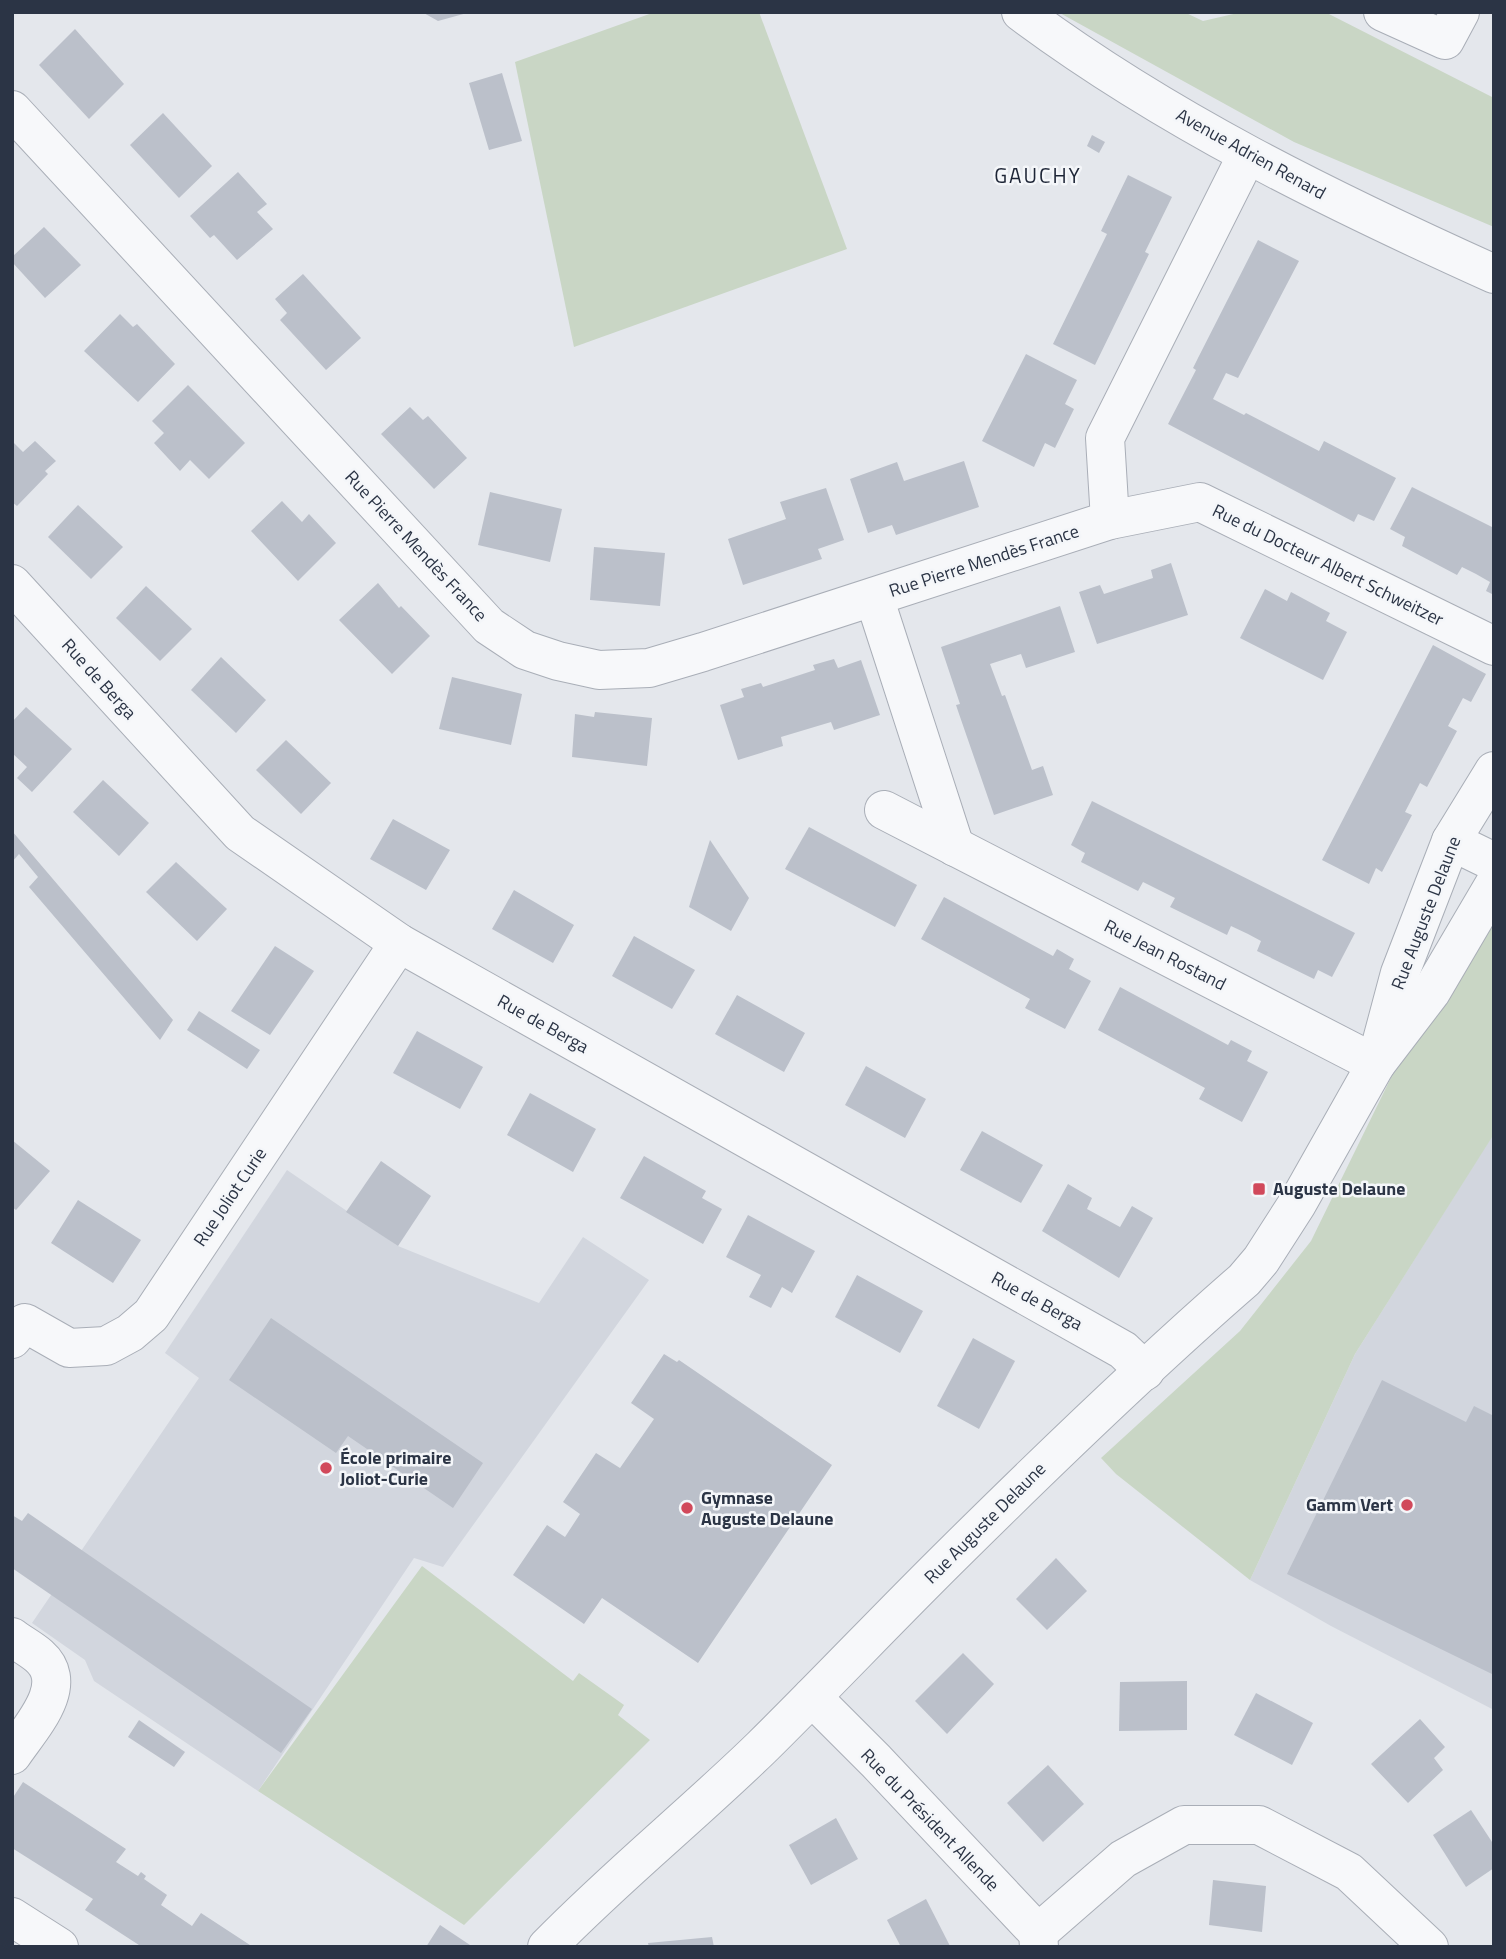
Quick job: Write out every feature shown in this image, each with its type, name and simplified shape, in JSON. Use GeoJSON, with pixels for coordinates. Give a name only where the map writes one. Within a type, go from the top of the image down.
{"type":"FeatureCollection","features":[{"type":"Feature","properties":{"kind":"street","name":"Avenue Adrien Renard"},"geometry":{"type":"LineString","coordinates":[[1021,12],[1072,50],[1247,155],[1383,224],[1494,274]]}},
{"type":"Feature","properties":{"kind":"street"},"geometry":{"type":"LineString","coordinates":[[1383,12],[1453,26]]}},
{"type":"Feature","properties":{"kind":"street","name":"Rue Pierre Mendès France"},"geometry":{"type":"LineString","coordinates":[[12,110],[489,626],[525,650],[558,661],[600,670],[649,668],[1110,520],[1159,510]]}},
{"type":"Feature","properties":{"kind":"street"},"geometry":{"type":"LineString","coordinates":[[1110,520],[1105,438],[1247,155]]}},
{"type":"Feature","properties":{"kind":"street","name":"Rue du Docteur Albert Schweitzer"},"geometry":{"type":"LineString","coordinates":[[1159,510],[1200,502],[1494,646]]}},
{"type":"Feature","properties":{"kind":"street","name":"Rue de Berga"},"geometry":{"type":"LineString","coordinates":[[12,584],[240,833],[399,943],[1123,1350],[1145,1371]]}},
{"type":"Feature","properties":{"kind":"street"},"geometry":{"type":"LineString","coordinates":[[874,597],[955,847]]}},
{"type":"Feature","properties":{"kind":"street","name":"Rue Auguste Delaune"},"geometry":{"type":"LineString","coordinates":[[1376,1064],[1400,973],[1451,841],[1494,771]]}},
{"type":"Feature","properties":{"kind":"street","name":"Rue Jean Rostand"},"geometry":{"type":"LineString","coordinates":[[884,810],[1376,1064]]}},
{"type":"Feature","properties":{"kind":"street"},"geometry":{"type":"LineString","coordinates":[[1451,841],[1494,862]]}},
{"type":"Feature","properties":{"kind":"street","name":"Rue Auguste Delaune"},"geometry":{"type":"LineString","coordinates":[[547,1947],[615,1881],[690,1816],[954,1553],[1244,1280],[1261,1260],[1303,1193],[1376,1064],[1431,992],[1494,885]]}},
{"type":"Feature","properties":{"kind":"street","name":"Rue Joliot Curie"},"geometry":{"type":"LineString","coordinates":[[17,1325],[69,1348],[106,1346],[130,1333],[151,1315],[399,943]]}},
{"type":"Feature","properties":{"kind":"street"},"geometry":{"type":"LineString","coordinates":[[12,1637],[41,1658],[53,1677],[50,1697],[12,1755]]}},
{"type":"Feature","properties":{"kind":"street","name":"Rue du Président Allende"},"geometry":{"type":"LineString","coordinates":[[812,1697],[876,1761],[1039,1940]]}},
{"type":"Feature","properties":{"kind":"street"},"geometry":{"type":"LineString","coordinates":[[1039,1940],[1123,1859],[1184,1825],[1259,1825],[1349,1872],[1429,1947]]}},
{"type":"Feature","properties":{"kind":"street"},"geometry":{"type":"LineString","coordinates":[[12,1917],[59,1947]]}},
{"type":"Feature","properties":{"kind":"shaded area"},"geometry":{"type":"Polygon","coordinates":[[[1494,1133],[1494,1710],[1331,1626],[1250,1580],[1355,1354],[1494,1133]]]}},
{"type":"Feature","properties":{"kind":"shaded area","name":"École primaire Joliot-Curie"},"geometry":{"type":"Polygon","coordinates":[[[287,1170],[398,1246],[539,1303],[583,1237],[649,1280],[443,1567],[414,1558],[258,1791],[94,1681],[85,1660],[32,1623],[199,1378],[165,1353],[287,1170]]]}},
{"type":"Feature","properties":{"kind":"green space"},"geometry":{"type":"Polygon","coordinates":[[[655,12],[759,12],[847,249],[574,347],[515,62],[655,12]]]}},
{"type":"Feature","properties":{"kind":"green space"},"geometry":{"type":"Polygon","coordinates":[[[1058,12],[1184,12],[1203,21],[1242,12],[1325,12],[1494,98],[1494,227],[1294,142],[1058,12]]]}},
{"type":"Feature","properties":{"kind":"green space"},"geometry":{"type":"Polygon","coordinates":[[[1494,912],[1494,1134],[1355,1354],[1250,1580],[1116,1474],[1101,1458],[1240,1331],[1311,1241],[1406,1047],[1494,912]]]}},
{"type":"Feature","properties":{"kind":"green space"},"geometry":{"type":"Polygon","coordinates":[[[422,1566],[573,1681],[579,1673],[624,1705],[618,1715],[650,1740],[464,1925],[258,1791],[422,1566]]]}},
{"type":"Feature","properties":{"kind":"building"},"geometry":{"type":"Polygon","coordinates":[[[422,12],[467,12],[467,13],[438,21],[422,12]]]}},
{"type":"Feature","properties":{"kind":"building"},"geometry":{"type":"Polygon","coordinates":[[[75,29],[124,84],[89,119],[39,65],[75,29]]]}},
{"type":"Feature","properties":{"kind":"building"},"geometry":{"type":"Polygon","coordinates":[[[502,73],[522,141],[489,150],[469,83],[502,73]]]}},
{"type":"Feature","properties":{"kind":"building"},"geometry":{"type":"Polygon","coordinates":[[[163,113],[212,166],[179,198],[130,145],[163,113]]]}},
{"type":"Feature","properties":{"kind":"building"},"geometry":{"type":"Polygon","coordinates":[[[1092,135],[1105,142],[1099,153],[1087,146],[1092,135]]]}},
{"type":"Feature","properties":{"kind":"building"},"geometry":{"type":"Polygon","coordinates":[[[238,172],[267,204],[257,212],[273,229],[237,260],[214,235],[210,238],[190,216],[238,172]]]}},
{"type":"Feature","properties":{"kind":"building"},"geometry":{"type":"Polygon","coordinates":[[[1128,175],[1172,197],[1145,252],[1149,254],[1095,365],[1053,344],[1107,234],[1101,231],[1128,175]]]}},
{"type":"Feature","properties":{"kind":"building"},"geometry":{"type":"Polygon","coordinates":[[[44,227],[81,265],[45,298],[12,262],[12,257],[44,227]]]}},
{"type":"Feature","properties":{"kind":"building"},"geometry":{"type":"Polygon","coordinates":[[[1258,240],[1299,261],[1238,378],[1226,373],[1213,399],[1319,451],[1324,441],[1396,478],[1374,521],[1358,514],[1354,522],[1168,424],[1196,370],[1193,368],[1258,240]]]}},
{"type":"Feature","properties":{"kind":"building"},"geometry":{"type":"Polygon","coordinates":[[[303,274],[361,338],[326,370],[280,320],[287,313],[275,299],[303,274]]]}},
{"type":"Feature","properties":{"kind":"building"},"geometry":{"type":"Polygon","coordinates":[[[120,314],[133,327],[137,324],[175,364],[138,402],[84,351],[120,314]]]}},
{"type":"Feature","properties":{"kind":"building"},"geometry":{"type":"Polygon","coordinates":[[[1026,354],[1077,380],[1065,404],[1074,409],[1055,448],[1045,443],[1034,467],[982,441],[1026,354]]]}},
{"type":"Feature","properties":{"kind":"building"},"geometry":{"type":"Polygon","coordinates":[[[188,385],[245,443],[209,479],[190,460],[180,471],[154,443],[164,433],[152,421],[188,385]]]}},
{"type":"Feature","properties":{"kind":"building"},"geometry":{"type":"Polygon","coordinates":[[[410,407],[423,420],[428,416],[467,458],[434,489],[381,434],[410,407]]]}},
{"type":"Feature","properties":{"kind":"building"},"geometry":{"type":"Polygon","coordinates":[[[12,441],[23,452],[35,441],[56,461],[45,471],[48,474],[17,506],[12,502],[12,441]]]}},
{"type":"Feature","properties":{"kind":"building"},"geometry":{"type":"Polygon","coordinates":[[[964,461],[979,507],[896,535],[892,525],[868,533],[850,479],[897,462],[904,481],[964,461]]]}},
{"type":"Feature","properties":{"kind":"building"},"geometry":{"type":"Polygon","coordinates":[[[1412,487],[1494,528],[1494,595],[1486,591],[1490,582],[1476,574],[1462,567],[1457,575],[1402,546],[1405,537],[1390,529],[1412,487]]]}},
{"type":"Feature","properties":{"kind":"building"},"geometry":{"type":"Polygon","coordinates":[[[826,488],[844,540],[818,549],[822,559],[743,585],[728,539],[786,519],[780,502],[826,488]]]}},
{"type":"Feature","properties":{"kind":"building"},"geometry":{"type":"Polygon","coordinates":[[[490,492],[562,509],[550,562],[478,545],[490,492]]]}},
{"type":"Feature","properties":{"kind":"building"},"geometry":{"type":"Polygon","coordinates":[[[282,501],[302,522],[309,514],[336,543],[298,581],[251,531],[282,501]]]}},
{"type":"Feature","properties":{"kind":"building"},"geometry":{"type":"Polygon","coordinates":[[[78,505],[123,547],[91,579],[48,537],[78,505]]]}},
{"type":"Feature","properties":{"kind":"building"},"geometry":{"type":"Polygon","coordinates":[[[594,547],[665,553],[660,606],[590,600],[594,547]]]}},
{"type":"Feature","properties":{"kind":"building"},"geometry":{"type":"Polygon","coordinates":[[[1171,563],[1188,615],[1097,644],[1079,592],[1100,585],[1104,594],[1153,578],[1151,570],[1171,563]]]}},
{"type":"Feature","properties":{"kind":"building"},"geometry":{"type":"Polygon","coordinates":[[[378,583],[399,608],[401,606],[430,636],[392,674],[339,620],[378,583]]]}},
{"type":"Feature","properties":{"kind":"building"},"geometry":{"type":"Polygon","coordinates":[[[146,586],[192,629],[160,661],[116,618],[146,586]]]}},
{"type":"Feature","properties":{"kind":"building"},"geometry":{"type":"Polygon","coordinates":[[[1265,589],[1287,601],[1291,592],[1330,613],[1326,621],[1347,632],[1323,680],[1240,638],[1265,589]]]}},
{"type":"Feature","properties":{"kind":"building"},"geometry":{"type":"Polygon","coordinates":[[[1060,606],[1075,652],[1026,668],[1021,654],[990,664],[1002,696],[1005,695],[1032,770],[1043,766],[1053,795],[994,815],[956,705],[960,704],[941,647],[1060,606]]]}},
{"type":"Feature","properties":{"kind":"building"},"geometry":{"type":"Polygon","coordinates":[[[1433,645],[1486,674],[1471,702],[1463,698],[1448,726],[1457,731],[1427,787],[1420,783],[1405,812],[1412,815],[1382,872],[1376,868],[1369,884],[1322,860],[1433,645]]]}},
{"type":"Feature","properties":{"kind":"building"},"geometry":{"type":"Polygon","coordinates":[[[221,657],[266,700],[236,733],[191,690],[221,657]]]}},
{"type":"Feature","properties":{"kind":"building"},"geometry":{"type":"Polygon","coordinates":[[[834,659],[838,668],[861,660],[880,715],[834,730],[831,722],[781,737],[783,746],[738,760],[720,705],[744,697],[741,689],[761,683],[763,687],[815,670],[813,665],[834,659]]]}},
{"type":"Feature","properties":{"kind":"building"},"geometry":{"type":"Polygon","coordinates":[[[452,677],[522,694],[511,745],[439,729],[452,677]]]}},
{"type":"Feature","properties":{"kind":"building"},"geometry":{"type":"Polygon","coordinates":[[[26,707],[72,749],[32,792],[17,778],[27,767],[12,753],[12,722],[26,707]]]}},
{"type":"Feature","properties":{"kind":"building"},"geometry":{"type":"Polygon","coordinates":[[[595,712],[652,718],[647,766],[572,757],[575,714],[594,717],[595,712]]]}},
{"type":"Feature","properties":{"kind":"building"},"geometry":{"type":"Polygon","coordinates":[[[286,740],[331,783],[301,814],[256,770],[286,740]]]}},
{"type":"Feature","properties":{"kind":"building"},"geometry":{"type":"Polygon","coordinates":[[[103,780],[149,823],[119,856],[73,812],[103,780]]]}},
{"type":"Feature","properties":{"kind":"building"},"geometry":{"type":"Polygon","coordinates":[[[1092,801],[1355,933],[1332,977],[1318,970],[1314,979],[1257,951],[1261,941],[1248,934],[1231,926],[1227,935],[1170,907],[1175,898],[1143,882],[1138,891],[1081,862],[1085,853],[1071,845],[1092,801]]]}},
{"type":"Feature","properties":{"kind":"building"},"geometry":{"type":"Polygon","coordinates":[[[393,819],[450,850],[426,890],[370,859],[393,819]]]}},
{"type":"Feature","properties":{"kind":"building"},"geometry":{"type":"Polygon","coordinates":[[[809,827],[917,885],[895,927],[785,869],[809,827]]]}},
{"type":"Feature","properties":{"kind":"building"},"geometry":{"type":"Polygon","coordinates":[[[12,831],[173,1020],[160,1040],[29,887],[38,877],[19,854],[12,862],[12,831]]]}},
{"type":"Feature","properties":{"kind":"building"},"geometry":{"type":"Polygon","coordinates":[[[710,840],[749,898],[731,931],[689,907],[710,840]]]}},
{"type":"Feature","properties":{"kind":"building"},"geometry":{"type":"Polygon","coordinates":[[[176,862],[227,909],[197,941],[146,892],[176,862]]]}},
{"type":"Feature","properties":{"kind":"building"},"geometry":{"type":"Polygon","coordinates":[[[514,890],[574,925],[553,963],[492,929],[514,890]]]}},
{"type":"Feature","properties":{"kind":"building"},"geometry":{"type":"Polygon","coordinates":[[[944,897],[1053,956],[1057,949],[1074,959],[1069,969],[1091,981],[1065,1029],[1025,1008],[1030,999],[921,939],[944,897]]]}},
{"type":"Feature","properties":{"kind":"building"},"geometry":{"type":"Polygon","coordinates":[[[634,936],[695,970],[672,1009],[612,976],[634,936]]]}},
{"type":"Feature","properties":{"kind":"building"},"geometry":{"type":"Polygon","coordinates":[[[275,946],[314,971],[270,1035],[231,1011],[275,946]]]}},
{"type":"Feature","properties":{"kind":"building"},"geometry":{"type":"Polygon","coordinates":[[[1120,987],[1228,1045],[1231,1040],[1252,1051],[1247,1061],[1268,1072],[1242,1122],[1199,1099],[1205,1088],[1098,1030],[1120,987]]]}},
{"type":"Feature","properties":{"kind":"building"},"geometry":{"type":"Polygon","coordinates":[[[737,995],[805,1033],[784,1072],[715,1034],[737,995]]]}},
{"type":"Feature","properties":{"kind":"building"},"geometry":{"type":"Polygon","coordinates":[[[199,1011],[260,1050],[247,1069],[187,1030],[199,1011]]]}},
{"type":"Feature","properties":{"kind":"building"},"geometry":{"type":"Polygon","coordinates":[[[417,1031],[483,1067],[460,1109],[393,1073],[417,1031]]]}},
{"type":"Feature","properties":{"kind":"building"},"geometry":{"type":"Polygon","coordinates":[[[866,1066],[926,1099],[905,1138],[845,1105],[866,1066]]]}},
{"type":"Feature","properties":{"kind":"building"},"geometry":{"type":"Polygon","coordinates":[[[530,1093],[596,1129],[573,1172],[507,1135],[530,1093]]]}},
{"type":"Feature","properties":{"kind":"building"},"geometry":{"type":"Polygon","coordinates":[[[982,1131],[1043,1165],[1021,1203],[960,1170],[982,1131]]]}},
{"type":"Feature","properties":{"kind":"building"},"geometry":{"type":"Polygon","coordinates":[[[12,1140],[50,1171],[16,1210],[12,1207],[12,1140]]]}},
{"type":"Feature","properties":{"kind":"building"},"geometry":{"type":"Polygon","coordinates":[[[644,1156],[706,1191],[702,1198],[722,1209],[703,1244],[620,1198],[644,1156]]]}},
{"type":"Feature","properties":{"kind":"building"},"geometry":{"type":"Polygon","coordinates":[[[381,1161],[431,1196],[398,1246],[346,1212],[381,1161]]]}},
{"type":"Feature","properties":{"kind":"building"},"geometry":{"type":"Polygon","coordinates":[[[1068,1184],[1092,1198],[1087,1209],[1120,1227],[1132,1206],[1153,1218],[1119,1278],[1042,1231],[1068,1184]]]}},
{"type":"Feature","properties":{"kind":"building"},"geometry":{"type":"Polygon","coordinates":[[[78,1200],[141,1240],[113,1283],[51,1243],[78,1200]]]}},
{"type":"Feature","properties":{"kind":"building"},"geometry":{"type":"Polygon","coordinates":[[[748,1215],[815,1251],[792,1293],[782,1287],[771,1308],[749,1297],[761,1275],[726,1257],[748,1215]]]}},
{"type":"Feature","properties":{"kind":"building"},"geometry":{"type":"Polygon","coordinates":[[[857,1275],[923,1311],[900,1353],[835,1317],[857,1275]]]}},
{"type":"Feature","properties":{"kind":"building"},"geometry":{"type":"Polygon","coordinates":[[[271,1318],[483,1463],[453,1508],[348,1436],[336,1453],[229,1380],[271,1318]]]}},
{"type":"Feature","properties":{"kind":"building"},"geometry":{"type":"Polygon","coordinates":[[[973,1338],[1015,1361],[979,1429],[937,1406],[973,1338]]]}},
{"type":"Feature","properties":{"kind":"building","name":"Gymnase Auguste Delaune"},"geometry":{"type":"Polygon","coordinates":[[[664,1354],[677,1362],[679,1360],[832,1465],[698,1663],[602,1598],[584,1624],[513,1575],[547,1525],[565,1537],[580,1514],[563,1502],[596,1453],[620,1468],[654,1419],[631,1403],[664,1354]]]}},
{"type":"Feature","properties":{"kind":"building","name":"Gamm Vert"},"geometry":{"type":"Polygon","coordinates":[[[1382,1380],[1466,1422],[1474,1406],[1494,1416],[1494,1675],[1287,1574],[1382,1380]]]}},
{"type":"Feature","properties":{"kind":"building"},"geometry":{"type":"Polygon","coordinates":[[[28,1513],[312,1709],[281,1753],[12,1568],[12,1515],[22,1521],[28,1513]]]}},
{"type":"Feature","properties":{"kind":"building"},"geometry":{"type":"Polygon","coordinates":[[[1056,1558],[1087,1591],[1047,1630],[1016,1599],[1056,1558]]]}},
{"type":"Feature","properties":{"kind":"building"},"geometry":{"type":"Polygon","coordinates":[[[963,1653],[994,1684],[947,1734],[915,1701],[963,1653]]]}},
{"type":"Feature","properties":{"kind":"building"},"geometry":{"type":"Polygon","coordinates":[[[1187,1681],[1187,1730],[1119,1731],[1120,1682],[1187,1681]]]}},
{"type":"Feature","properties":{"kind":"building"},"geometry":{"type":"Polygon","coordinates":[[[1256,1693],[1313,1723],[1292,1765],[1234,1735],[1256,1693]]]}},
{"type":"Feature","properties":{"kind":"building"},"geometry":{"type":"Polygon","coordinates":[[[1420,1719],[1445,1747],[1434,1758],[1443,1770],[1408,1803],[1371,1764],[1420,1719]]]}},
{"type":"Feature","properties":{"kind":"building"},"geometry":{"type":"Polygon","coordinates":[[[139,1720],[185,1752],[174,1767],[128,1737],[139,1720]]]}},
{"type":"Feature","properties":{"kind":"building"},"geometry":{"type":"Polygon","coordinates":[[[1048,1765],[1084,1804],[1043,1842],[1007,1803],[1048,1765]]]}},
{"type":"Feature","properties":{"kind":"building"},"geometry":{"type":"Polygon","coordinates":[[[23,1782],[126,1849],[116,1862],[138,1876],[141,1872],[146,1876],[144,1879],[167,1895],[161,1905],[192,1926],[201,1913],[253,1947],[142,1947],[85,1910],[93,1899],[12,1848],[12,1799],[23,1782]]]}},
{"type":"Feature","properties":{"kind":"building"},"geometry":{"type":"Polygon","coordinates":[[[1471,1810],[1494,1845],[1494,1868],[1466,1887],[1433,1835],[1471,1810]]]}},
{"type":"Feature","properties":{"kind":"building"},"geometry":{"type":"Polygon","coordinates":[[[836,1818],[858,1859],[811,1885],[789,1845],[836,1818]]]}},
{"type":"Feature","properties":{"kind":"building"},"geometry":{"type":"Polygon","coordinates":[[[1213,1880],[1266,1886],[1262,1932],[1209,1925],[1213,1880]]]}},
{"type":"Feature","properties":{"kind":"building"},"geometry":{"type":"Polygon","coordinates":[[[926,1899],[950,1946],[901,1947],[887,1920],[926,1899]]]}},
{"type":"Feature","properties":{"kind":"building"},"geometry":{"type":"Polygon","coordinates":[[[440,1925],[473,1947],[426,1947],[440,1925]]]}},
{"type":"Feature","properties":{"kind":"building"},"geometry":{"type":"Polygon","coordinates":[[[712,1937],[714,1947],[649,1947],[648,1943],[712,1937]]]}},
{"type":"Feature","properties":{"kind":"place","name":"Auguste Delaune"},"geometry":{"type":"Point","coordinates":[1259,1189]}},
{"type":"Feature","properties":{"kind":"place","name":"École primaire Joliot-Curie"},"geometry":{"type":"Point","coordinates":[326,1468]}},
{"type":"Feature","properties":{"kind":"place","name":"Gamm Vert"},"geometry":{"type":"Point","coordinates":[1407,1505]}},
{"type":"Feature","properties":{"kind":"place","name":"Gymnase Auguste Delaune"},"geometry":{"type":"Point","coordinates":[687,1508]}},
{"type":"Feature","properties":{"kind":"district","name":"GAUCHY"},"geometry":{"type":"Point","coordinates":[1038,176]}}]}
